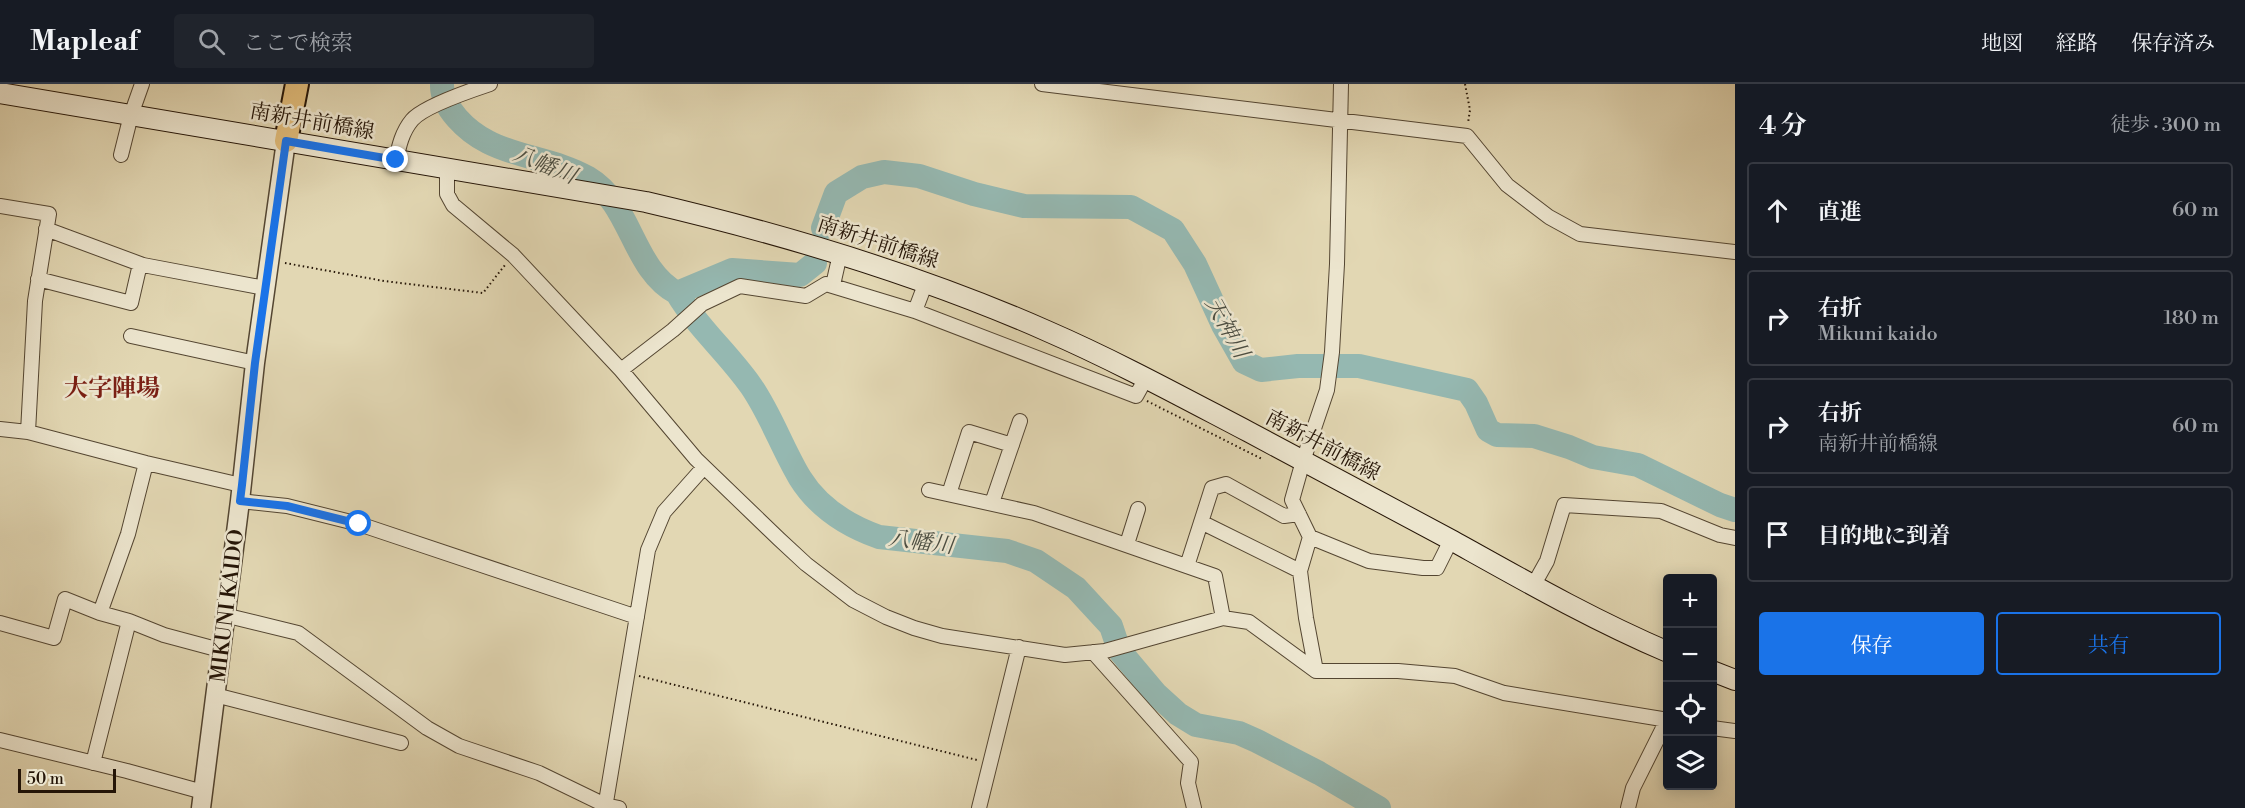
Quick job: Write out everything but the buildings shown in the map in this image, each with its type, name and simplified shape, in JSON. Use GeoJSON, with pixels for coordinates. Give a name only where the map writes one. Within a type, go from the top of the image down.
{"type":"FeatureCollection","features":[{"type":"Feature","properties":{"kind":"main road","name":"MIKUNI KAIDO"},"geometry":{"type":"LineString","coordinates":[[286,141],[295,85]]}},
{"type":"Feature","properties":{"kind":"main road","name":"南新井前橋線"},"geometry":{"type":"LineString","coordinates":[[0,93],[646,202],[732,222],[926,282],[1048,331],[1146,378],[1533,586],[1623,633],[1663,650]]}},
{"type":"Feature","properties":{"kind":"main road"},"geometry":{"type":"LineString","coordinates":[[1717,673],[1735,680]]}},
{"type":"Feature","properties":{"kind":"street"},"geometry":{"type":"LineString","coordinates":[[121,155],[142,84]]}},
{"type":"Feature","properties":{"kind":"street"},"geometry":{"type":"LineString","coordinates":[[396,160],[401,139],[413,119],[459,95],[490,84]]}},
{"type":"Feature","properties":{"kind":"street"},"geometry":{"type":"LineString","coordinates":[[1042,84],[1467,136],[1507,185],[1548,217],[1580,234],[1735,252]]}},
{"type":"Feature","properties":{"kind":"street"},"geometry":{"type":"LineString","coordinates":[[1316,671],[1300,572],[1310,537],[1292,500],[1327,390],[1332,352],[1337,264],[1341,84]]}},
{"type":"Feature","properties":{"kind":"street","name":"MIKUNI KAIDO"},"geometry":{"type":"LineString","coordinates":[[202,800],[255,363],[286,141]]}},
{"type":"Feature","properties":{"kind":"street"},"geometry":{"type":"LineString","coordinates":[[447,169],[447,194],[453,205],[513,255],[621,370],[704,467],[799,558],[853,600],[886,617],[942,636],[1065,655],[1099,652],[1223,618],[1249,622],[1316,671],[1398,671],[1455,676],[1504,693],[1663,718]]}},
{"type":"Feature","properties":{"kind":"street"},"geometry":{"type":"LineString","coordinates":[[0,206],[49,214],[35,301],[28,432]]}},
{"type":"Feature","properties":{"kind":"street"},"geometry":{"type":"LineString","coordinates":[[46,229],[141,264],[266,288]]}},
{"type":"Feature","properties":{"kind":"street"},"geometry":{"type":"LineString","coordinates":[[832,285],[840,254]]}},
{"type":"Feature","properties":{"kind":"street"},"geometry":{"type":"LineString","coordinates":[[38,279],[131,303],[141,264]]}},
{"type":"Feature","properties":{"kind":"street"},"geometry":{"type":"LineString","coordinates":[[915,311],[926,282]]}},
{"type":"Feature","properties":{"kind":"street"},"geometry":{"type":"LineString","coordinates":[[621,370],[673,330],[702,304],[740,286],[806,296],[826,284],[915,311],[1136,396],[1146,378]]}},
{"type":"Feature","properties":{"kind":"street"},"geometry":{"type":"LineString","coordinates":[[131,336],[255,363]]}},
{"type":"Feature","properties":{"kind":"street"},"geometry":{"type":"LineString","coordinates":[[992,503],[1020,421]]}},
{"type":"Feature","properties":{"kind":"street"},"geometry":{"type":"LineString","coordinates":[[0,429],[28,432],[146,463],[241,493],[359,524],[637,617]]}},
{"type":"Feature","properties":{"kind":"street"},"geometry":{"type":"LineString","coordinates":[[949,494],[969,432],[1012,445]]}},
{"type":"Feature","properties":{"kind":"street"},"geometry":{"type":"LineString","coordinates":[[100,613],[128,534],[146,463]]}},
{"type":"Feature","properties":{"kind":"street"},"geometry":{"type":"LineString","coordinates":[[225,615],[298,633],[427,728],[459,746],[538,773],[610,807],[627,674],[648,550],[664,512],[704,467]]}},
{"type":"Feature","properties":{"kind":"street"},"geometry":{"type":"LineString","coordinates":[[1187,566],[1212,488],[1226,484],[1284,516],[1299,514]]}},
{"type":"Feature","properties":{"kind":"street"},"geometry":{"type":"LineString","coordinates":[[929,490],[1034,513],[1215,576],[1223,618]]}},
{"type":"Feature","properties":{"kind":"street"},"geometry":{"type":"LineString","coordinates":[[1533,586],[1547,561],[1564,505],[1661,511],[1720,535],[1735,538]]}},
{"type":"Feature","properties":{"kind":"street"},"geometry":{"type":"LineString","coordinates":[[1127,544],[1138,509]]}},
{"type":"Feature","properties":{"kind":"street"},"geometry":{"type":"LineString","coordinates":[[1201,522],[1300,572]]}},
{"type":"Feature","properties":{"kind":"street"},"geometry":{"type":"LineString","coordinates":[[1310,537],[1369,561],[1423,568],[1437,568],[1451,540]]}},
{"type":"Feature","properties":{"kind":"street"},"geometry":{"type":"LineString","coordinates":[[0,623],[54,638],[65,599],[164,635],[220,650]]}},
{"type":"Feature","properties":{"kind":"street"},"geometry":{"type":"LineString","coordinates":[[93,762],[129,621]]}},
{"type":"Feature","properties":{"kind":"street"},"geometry":{"type":"LineString","coordinates":[[980,808],[1019,648]]}},
{"type":"Feature","properties":{"kind":"street"},"geometry":{"type":"LineString","coordinates":[[1099,652],[1191,762],[1188,783],[1194,808]]}},
{"type":"Feature","properties":{"kind":"street"},"geometry":{"type":"LineString","coordinates":[[215,695],[401,742]]}},
{"type":"Feature","properties":{"kind":"street"},"geometry":{"type":"LineString","coordinates":[[1628,808],[1634,788],[1663,727]]}},
{"type":"Feature","properties":{"kind":"street"},"geometry":{"type":"LineString","coordinates":[[1717,729],[1735,731]]}},
{"type":"Feature","properties":{"kind":"street"},"geometry":{"type":"LineString","coordinates":[[0,740],[93,762],[202,800]]}},
{"type":"Feature","properties":{"kind":"path"},"geometry":{"type":"LineString","coordinates":[[1465,84],[1470,110],[1467,136]]}},
{"type":"Feature","properties":{"kind":"path"},"geometry":{"type":"LineString","coordinates":[[269,260],[384,281],[483,293],[513,255]]}},
{"type":"Feature","properties":{"kind":"path"},"geometry":{"type":"LineString","coordinates":[[1136,396],[1263,459],[1273,445]]}},
{"type":"Feature","properties":{"kind":"path"},"geometry":{"type":"LineString","coordinates":[[627,674],[990,764]]}},
{"type":"Feature","properties":{"kind":"waterway","name":"八幡川"},"geometry":{"type":"LineString","coordinates":[[442,84],[446,102],[451,110],[464,126],[480,138],[512,152],[576,172],[603,189],[624,219],[650,269],[677,293],[751,386],[765,408],[800,478],[825,507],[845,521],[879,537],[1007,551],[1036,561],[1076,588],[1111,626],[1119,650],[1156,694],[1178,714],[1196,725],[1239,733],[1257,741],[1379,808]]}},
{"type":"Feature","properties":{"kind":"waterway","name":"天神川"},"geometry":{"type":"LineString","coordinates":[[823,228],[836,193],[862,177],[884,172],[919,176],[974,194],[1024,206],[1131,207],[1173,230],[1195,264],[1223,325],[1244,362],[1261,370],[1298,366],[1359,366],[1467,390],[1476,403],[1488,430],[1497,435],[1534,436],[1593,457],[1638,465],[1735,510]]}},
{"type":"Feature","properties":{"kind":"waterway","name":"天神川"},"geometry":{"type":"LineString","coordinates":[[677,293],[732,270],[800,275],[815,263]]}},
{"type":"Feature","properties":{"kind":"district","name":"大字陣場"},"geometry":{"type":"Point","coordinates":[112,388]}},
{"type":"Feature","properties":{"kind":"route"},"geometry":{"type":"LineString","coordinates":[[359,524],[287,506],[240,501],[255,363],[286,141],[396,160]]}}]}
